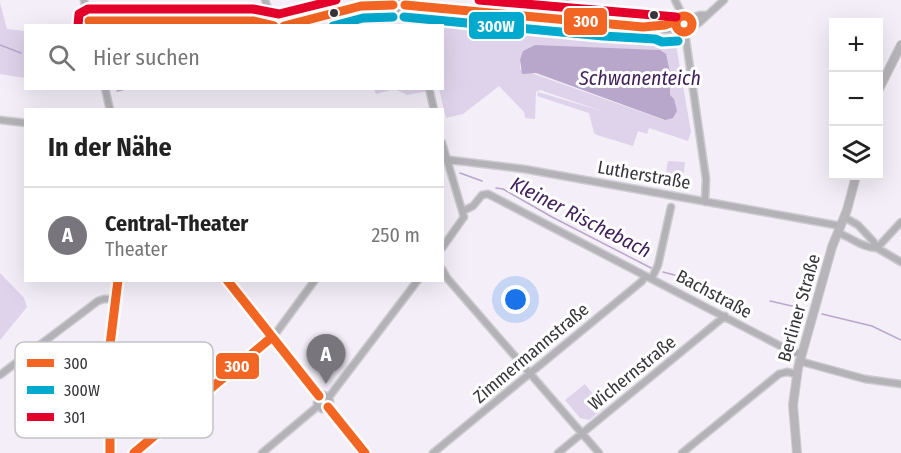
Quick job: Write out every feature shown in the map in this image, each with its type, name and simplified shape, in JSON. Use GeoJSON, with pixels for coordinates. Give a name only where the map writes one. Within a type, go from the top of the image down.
{"type":"FeatureCollection","features":[{"type":"Feature","properties":{"kind":"main road"},"geometry":{"type":"LineString","coordinates":[[883,83],[901,45]]}},
{"type":"Feature","properties":{"kind":"main road","name":"Berliner Straße"},"geometry":{"type":"LineString","coordinates":[[796,453],[793,416],[796,374],[855,180]]}},
{"type":"Feature","properties":{"kind":"street"},"geometry":{"type":"LineString","coordinates":[[84,0],[89,23],[254,21],[268,24]]}},
{"type":"Feature","properties":{"kind":"street"},"geometry":{"type":"LineString","coordinates":[[265,0],[273,24]]}},
{"type":"Feature","properties":{"kind":"street"},"geometry":{"type":"LineString","coordinates":[[565,0],[569,21]]}},
{"type":"Feature","properties":{"kind":"street"},"geometry":{"type":"LineString","coordinates":[[675,0],[692,28]]}},
{"type":"Feature","properties":{"kind":"street"},"geometry":{"type":"LineString","coordinates":[[685,33],[704,20],[706,15],[724,0]]}},
{"type":"Feature","properties":{"kind":"street"},"geometry":{"type":"LineString","coordinates":[[290,24],[361,6],[400,4],[569,21],[659,27],[664,30],[677,25],[686,17],[706,15]]}},
{"type":"Feature","properties":{"kind":"street"},"geometry":{"type":"LineString","coordinates":[[400,4],[413,24]]}},
{"type":"Feature","properties":{"kind":"street"},"geometry":{"type":"LineString","coordinates":[[413,24],[416,13],[422,7]]}},
{"type":"Feature","properties":{"kind":"street"},"geometry":{"type":"LineString","coordinates":[[677,25],[685,33],[706,179],[705,202]]}},
{"type":"Feature","properties":{"kind":"street"},"geometry":{"type":"LineString","coordinates":[[105,90],[110,108]]}},
{"type":"Feature","properties":{"kind":"street"},"geometry":{"type":"LineString","coordinates":[[429,90],[434,108]]}},
{"type":"Feature","properties":{"kind":"street"},"geometry":{"type":"LineString","coordinates":[[0,120],[24,123]]}},
{"type":"Feature","properties":{"kind":"street"},"geometry":{"type":"LineString","coordinates":[[444,245],[464,219],[445,160]]}},
{"type":"Feature","properties":{"kind":"street","name":"Lutherstraße"},"geometry":{"type":"LineString","coordinates":[[445,160],[524,169],[839,229],[868,248],[877,248]]}},
{"type":"Feature","properties":{"kind":"street","name":"Bachstraße"},"geometry":{"type":"LineString","coordinates":[[463,212],[473,206],[485,193],[725,316],[800,358],[865,379],[901,384]]}},
{"type":"Feature","properties":{"kind":"street","name":"Zimmermannstraße"},"geometry":{"type":"LineString","coordinates":[[433,453],[649,277],[658,265],[671,207]]}},
{"type":"Feature","properties":{"kind":"street"},"geometry":{"type":"LineString","coordinates":[[844,217],[858,225],[873,240],[877,248],[901,262]]}},
{"type":"Feature","properties":{"kind":"street"},"geometry":{"type":"LineString","coordinates":[[877,248],[901,222]]}},
{"type":"Feature","properties":{"kind":"street"},"geometry":{"type":"LineString","coordinates":[[444,273],[599,453]]}},
{"type":"Feature","properties":{"kind":"street"},"geometry":{"type":"LineString","coordinates":[[111,342],[118,282]]}},
{"type":"Feature","properties":{"kind":"street"},"geometry":{"type":"LineString","coordinates":[[229,282],[319,396]]}},
{"type":"Feature","properties":{"kind":"street"},"geometry":{"type":"LineString","coordinates":[[213,387],[272,337],[313,282]]}},
{"type":"Feature","properties":{"kind":"street"},"geometry":{"type":"LineString","coordinates":[[328,407],[329,397],[416,282]]}},
{"type":"Feature","properties":{"kind":"street"},"geometry":{"type":"LineString","coordinates":[[44,342],[98,301],[115,299]]}},
{"type":"Feature","properties":{"kind":"street","name":"Wichernstraße"},"geometry":{"type":"LineString","coordinates":[[558,453],[725,316]]}},
{"type":"Feature","properties":{"kind":"street"},"geometry":{"type":"LineString","coordinates":[[0,375],[15,364]]}},
{"type":"Feature","properties":{"kind":"street"},"geometry":{"type":"LineString","coordinates":[[682,453],[779,374],[784,372],[796,374]]}},
{"type":"Feature","properties":{"kind":"street"},"geometry":{"type":"LineString","coordinates":[[319,396],[329,397]]}},
{"type":"Feature","properties":{"kind":"street"},"geometry":{"type":"LineString","coordinates":[[318,406],[319,396]]}},
{"type":"Feature","properties":{"kind":"street"},"geometry":{"type":"LineString","coordinates":[[318,406],[328,407]]}},
{"type":"Feature","properties":{"kind":"street"},"geometry":{"type":"LineString","coordinates":[[262,453],[318,406]]}},
{"type":"Feature","properties":{"kind":"street"},"geometry":{"type":"LineString","coordinates":[[328,407],[365,453]]}},
{"type":"Feature","properties":{"kind":"street"},"geometry":{"type":"LineString","coordinates":[[110,438],[110,453]]}},
{"type":"Feature","properties":{"kind":"street"},"geometry":{"type":"LineString","coordinates":[[134,453],[152,438]]}},
{"type":"Feature","properties":{"kind":"shaded area"},"geometry":{"type":"Polygon","coordinates":[[[0,3],[7,29],[24,31],[24,78],[0,74],[0,3]]]}},
{"type":"Feature","properties":{"kind":"shaded area"},"geometry":{"type":"Polygon","coordinates":[[[428,17],[669,38],[676,45],[691,132],[688,141],[649,128],[647,134],[638,131],[633,146],[597,135],[594,133],[589,113],[537,96],[538,92],[605,112],[540,90],[536,92],[535,119],[525,118],[524,112],[499,86],[463,114],[446,118],[439,90],[444,90],[444,24],[420,24],[428,17]],[[627,49],[520,60],[520,69],[664,120],[670,95],[660,50],[627,49]]]}},
{"type":"Feature","properties":{"kind":"shaded area"},"geometry":{"type":"Polygon","coordinates":[[[374,90],[391,90],[376,94],[374,90]]]}},
{"type":"Feature","properties":{"kind":"shaded area"},"geometry":{"type":"Polygon","coordinates":[[[397,90],[434,90],[407,95],[397,90]]]}},
{"type":"Feature","properties":{"kind":"shaded area"},"geometry":{"type":"Polygon","coordinates":[[[668,161],[685,162],[682,185],[664,184],[668,161]]]}},
{"type":"Feature","properties":{"kind":"shaded area"},"geometry":{"type":"Polygon","coordinates":[[[0,273],[24,298],[27,307],[0,340],[0,273]]]}},
{"type":"Feature","properties":{"kind":"shaded area"},"geometry":{"type":"Polygon","coordinates":[[[585,384],[604,408],[589,420],[580,418],[565,400],[585,384]]]}},
{"type":"Feature","properties":{"kind":"water","name":"Schwanenteich"},"geometry":{"type":"Polygon","coordinates":[[[535,45],[660,50],[666,54],[673,86],[670,88],[670,95],[674,99],[677,111],[673,118],[665,120],[536,73],[522,74],[520,60],[523,51],[535,45]]]}},
{"type":"Feature","properties":{"kind":"waterway"},"geometry":{"type":"LineString","coordinates":[[0,45],[21,53]]}},
{"type":"Feature","properties":{"kind":"waterway"},"geometry":{"type":"LineString","coordinates":[[117,91],[121,90]]}},
{"type":"Feature","properties":{"kind":"waterway","name":"Kleiner Rischebach"},"geometry":{"type":"LineString","coordinates":[[460,173],[482,181]]}},
{"type":"Feature","properties":{"kind":"waterway","name":"Kleiner Rischebach"},"geometry":{"type":"LineString","coordinates":[[496,188],[503,189],[653,269]]}},
{"type":"Feature","properties":{"kind":"waterway","name":"Kleiner Rischebach"},"geometry":{"type":"LineString","coordinates":[[663,272],[686,278]]}},
{"type":"Feature","properties":{"kind":"waterway","name":"Kleiner Rischebach"},"geometry":{"type":"LineString","coordinates":[[770,301],[805,309]]}},
{"type":"Feature","properties":{"kind":"waterway","name":"Kleiner Rischebach"},"geometry":{"type":"LineString","coordinates":[[822,314],[872,326],[901,340]]}},
{"type":"Feature","properties":{"kind":"transit line","name":"301"},"geometry":{"type":"LineString","coordinates":[[279,14],[336,0]]}},
{"type":"Feature","properties":{"kind":"transit line","name":"301"},"geometry":{"type":"LineString","coordinates":[[479,0],[676,17]]}},
{"type":"Feature","properties":{"kind":"transit line","name":"300"},"geometry":{"type":"LineString","coordinates":[[292,24],[361,6],[393,5]]}},
{"type":"Feature","properties":{"kind":"transit line","name":"300"},"geometry":{"type":"LineString","coordinates":[[405,5],[643,27],[665,25],[676,21]]}},
{"type":"Feature","properties":{"kind":"transit line","name":"301"},"geometry":{"type":"LineString","coordinates":[[78,24],[79,14],[88,9],[253,9],[279,14]]}},
{"type":"Feature","properties":{"kind":"transit line","name":"300"},"geometry":{"type":"LineString","coordinates":[[684,16],[690,18],[692,24],[690,30],[684,32],[678,30],[676,24],[678,18],[684,16]]}},
{"type":"Feature","properties":{"kind":"transit line","name":"300W"},"geometry":{"type":"LineString","coordinates":[[340,24],[363,18],[393,17]]}},
{"type":"Feature","properties":{"kind":"transit line","name":"300W"},"geometry":{"type":"LineString","coordinates":[[404,17],[655,39],[662,42],[678,41]]}},
{"type":"Feature","properties":{"kind":"transit line","name":"300"},"geometry":{"type":"LineString","coordinates":[[89,21],[253,21],[266,24]]}},
{"type":"Feature","properties":{"kind":"transit line","name":"300"},"geometry":{"type":"LineString","coordinates":[[110,342],[118,282]]}},
{"type":"Feature","properties":{"kind":"transit line","name":"300"},"geometry":{"type":"LineString","coordinates":[[229,282],[319,396]]}},
{"type":"Feature","properties":{"kind":"transit line","name":"300"},"geometry":{"type":"LineString","coordinates":[[213,387],[272,337]]}},
{"type":"Feature","properties":{"kind":"transit line","name":"300"},"geometry":{"type":"LineString","coordinates":[[328,407],[365,453]]}},
{"type":"Feature","properties":{"kind":"transit line","name":"300"},"geometry":{"type":"LineString","coordinates":[[110,438],[110,453]]}},
{"type":"Feature","properties":{"kind":"transit line","name":"300"},"geometry":{"type":"LineString","coordinates":[[134,453],[152,438]]}},
{"type":"Feature","properties":{"kind":"place","name":"Central-Theater"},"geometry":{"type":"Point","coordinates":[326,384]}}]}
